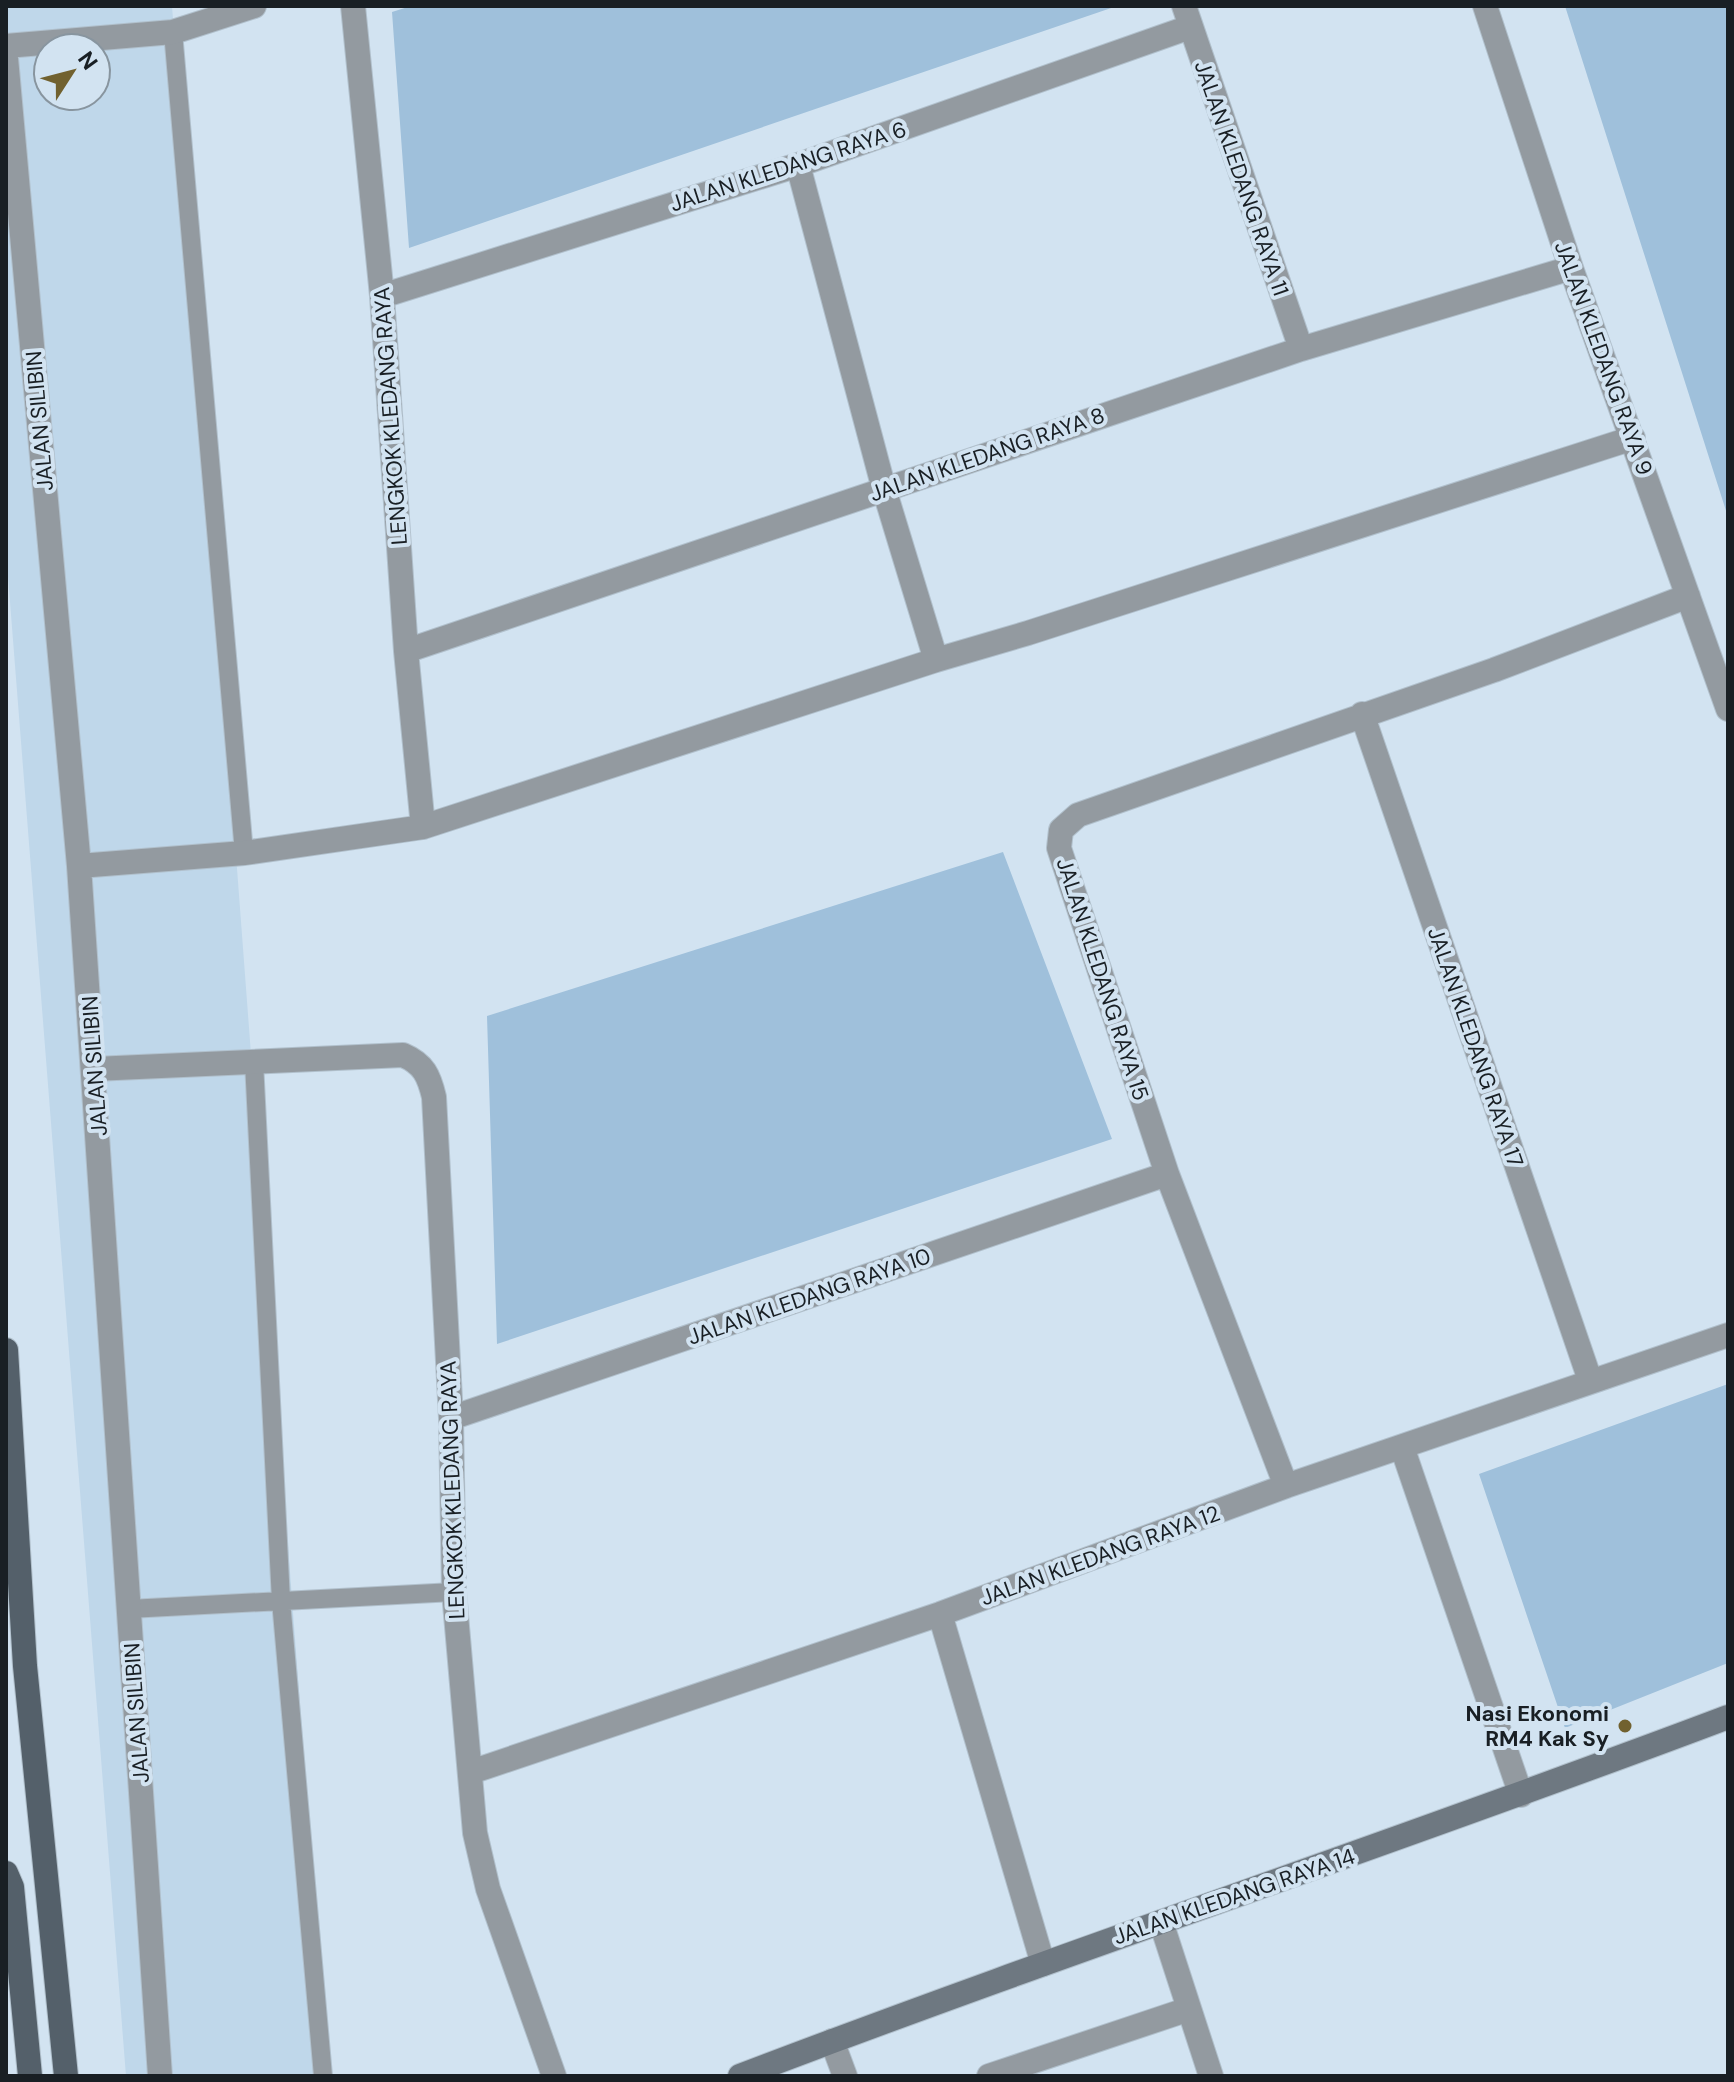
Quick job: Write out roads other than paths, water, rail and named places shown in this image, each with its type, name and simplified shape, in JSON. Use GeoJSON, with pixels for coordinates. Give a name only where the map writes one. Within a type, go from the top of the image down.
{"type":"FeatureCollection","features":[{"type":"Feature","properties":{"kind":"main road"},"geometry":{"type":"LineString","coordinates":[[6,1350],[25,1666],[66,2076]]}},
{"type":"Feature","properties":{"kind":"main road"},"geometry":{"type":"LineString","coordinates":[[6,1873],[12,1887],[30,2076]]}},
{"type":"Feature","properties":{"kind":"street"},"geometry":{"type":"LineString","coordinates":[[6,46],[173,32],[254,6]]}},
{"type":"Feature","properties":{"kind":"street","name":"LENGKOK KLEDANG RAYA"},"geometry":{"type":"LineString","coordinates":[[353,6],[382,296],[406,651],[423,827]]}},
{"type":"Feature","properties":{"kind":"street","name":"JALAN KLEDANG RAYA 9"},"geometry":{"type":"LineString","coordinates":[[1485,6],[1571,268],[1728,709]]}},
{"type":"Feature","properties":{"kind":"street","name":"JALAN KLEDANG RAYA 6"},"geometry":{"type":"LineString","coordinates":[[382,296],[798,165],[1187,16]]}},
{"type":"Feature","properties":{"kind":"street","name":"JALAN KLEDANG RAYA 11"},"geometry":{"type":"LineString","coordinates":[[1187,16],[1301,349]]}},
{"type":"Feature","properties":{"kind":"street","name":"JALAN SILIBIN"},"geometry":{"type":"LineString","coordinates":[[6,58],[79,866],[160,2076]]}},
{"type":"Feature","properties":{"kind":"street"},"geometry":{"type":"LineString","coordinates":[[798,165],[884,489],[936,660]]}},
{"type":"Feature","properties":{"kind":"street","name":"JALAN KLEDANG RAYA 8"},"geometry":{"type":"LineString","coordinates":[[406,651],[1301,349],[1571,268]]}},
{"type":"Feature","properties":{"kind":"street"},"geometry":{"type":"LineString","coordinates":[[79,866],[244,853],[423,827],[1633,438]]}},
{"type":"Feature","properties":{"kind":"street","name":"JALAN KLEDANG RAYA 15"},"geometry":{"type":"LineString","coordinates":[[1286,1486],[1167,1174],[1059,848],[1061,830],[1078,815],[1494,670],[1688,596]]}},
{"type":"Feature","properties":{"kind":"street","name":"JALAN KLEDANG RAYA 17"},"geometry":{"type":"LineString","coordinates":[[1362,714],[1590,1380]]}},
{"type":"Feature","properties":{"kind":"street","name":"LENGKOK KLEDANG RAYA"},"geometry":{"type":"LineString","coordinates":[[94,1069],[403,1055],[418,1061],[428,1075],[434,1097],[451,1418],[454,1592],[475,1833],[488,1889],[554,2076]]}},
{"type":"Feature","properties":{"kind":"street","name":"JALAN KLEDANG RAYA 10"},"geometry":{"type":"LineString","coordinates":[[451,1418],[1167,1174]]}},
{"type":"Feature","properties":{"kind":"street","name":"JALAN KLEDANG RAYA 12"},"geometry":{"type":"LineString","coordinates":[[471,1772],[940,1614],[1286,1486],[1728,1335]]}},
{"type":"Feature","properties":{"kind":"street"},"geometry":{"type":"LineString","coordinates":[[1402,1447],[1521,1795]]}},
{"type":"Feature","properties":{"kind":"street"},"geometry":{"type":"LineString","coordinates":[[940,1614],[1043,1964]]}},
{"type":"Feature","properties":{"kind":"street","name":"JALAN KLEDANG RAYA 14"},"geometry":{"type":"LineString","coordinates":[[740,2076],[1043,1964],[1521,1795],[1728,1717]]}},
{"type":"Feature","properties":{"kind":"street"},"geometry":{"type":"LineString","coordinates":[[1161,1922],[1211,2076]]}},
{"type":"Feature","properties":{"kind":"street"},"geometry":{"type":"LineString","coordinates":[[989,2076],[1029,2070],[1189,2009]]}},
{"type":"Feature","properties":{"kind":"street"},"geometry":{"type":"LineString","coordinates":[[832,2041],[845,2076]]}},
{"type":"Feature","properties":{"kind":"lane"},"geometry":{"type":"LineString","coordinates":[[173,32],[244,853]]}},
{"type":"Feature","properties":{"kind":"lane"},"geometry":{"type":"LineString","coordinates":[[254,1062],[281,1601],[323,2076]]}},
{"type":"Feature","properties":{"kind":"lane"},"geometry":{"type":"LineString","coordinates":[[129,1609],[454,1592]]}},
{"type":"Feature","properties":{"kind":"place","name":"Nasi Ekonomi RM4 Kak Sy"},"geometry":{"type":"Point","coordinates":[1625,1726]}}]}
